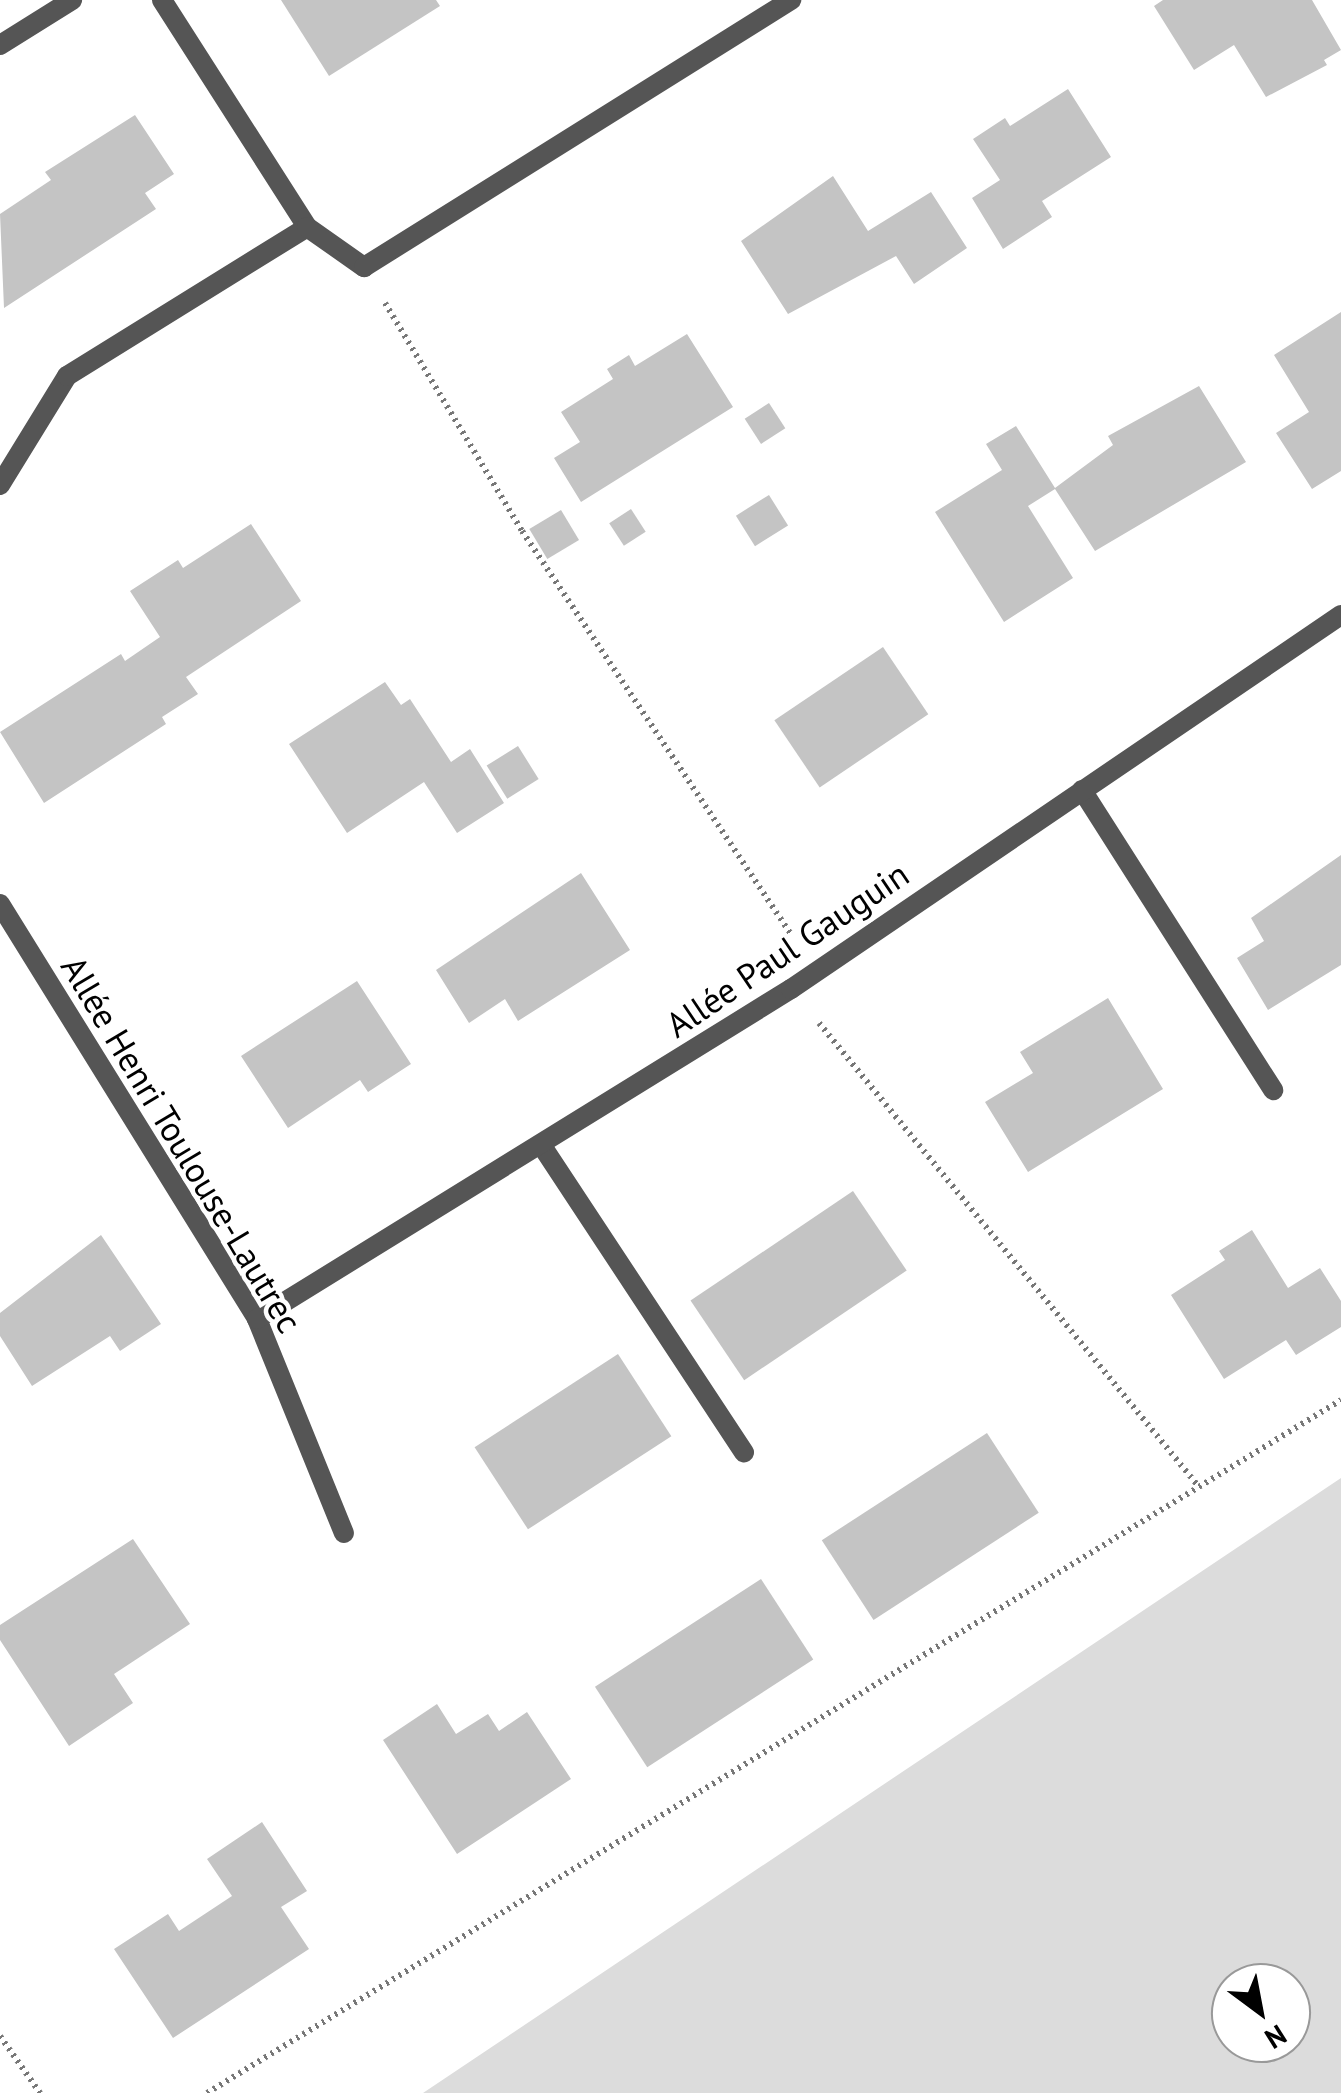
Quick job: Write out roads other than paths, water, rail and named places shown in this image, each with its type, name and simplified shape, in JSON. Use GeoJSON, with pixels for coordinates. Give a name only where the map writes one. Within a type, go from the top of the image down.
{"type":"FeatureCollection","features":[{"type":"Feature","properties":{"kind":"street"},"geometry":{"type":"LineString","coordinates":[[0,45],[72,0]]}},
{"type":"Feature","properties":{"kind":"street"},"geometry":{"type":"LineString","coordinates":[[162,0],[307,226],[364,267],[791,0]]}},
{"type":"Feature","properties":{"kind":"street"},"geometry":{"type":"LineString","coordinates":[[0,485],[67,376],[307,226]]}},
{"type":"Feature","properties":{"kind":"street","name":"Allée Paul Gauguin"},"geometry":{"type":"LineString","coordinates":[[257,1318],[542,1146],[791,989],[1341,615]]}},
{"type":"Feature","properties":{"kind":"street"},"geometry":{"type":"LineString","coordinates":[[1082,790],[1273,1090]]}},
{"type":"Feature","properties":{"kind":"street","name":"Allée Henri Toulouse-Lautrec"},"geometry":{"type":"LineString","coordinates":[[0,904],[257,1318],[344,1532]]}},
{"type":"Feature","properties":{"kind":"street"},"geometry":{"type":"LineString","coordinates":[[542,1146],[744,1452]]}}]}
